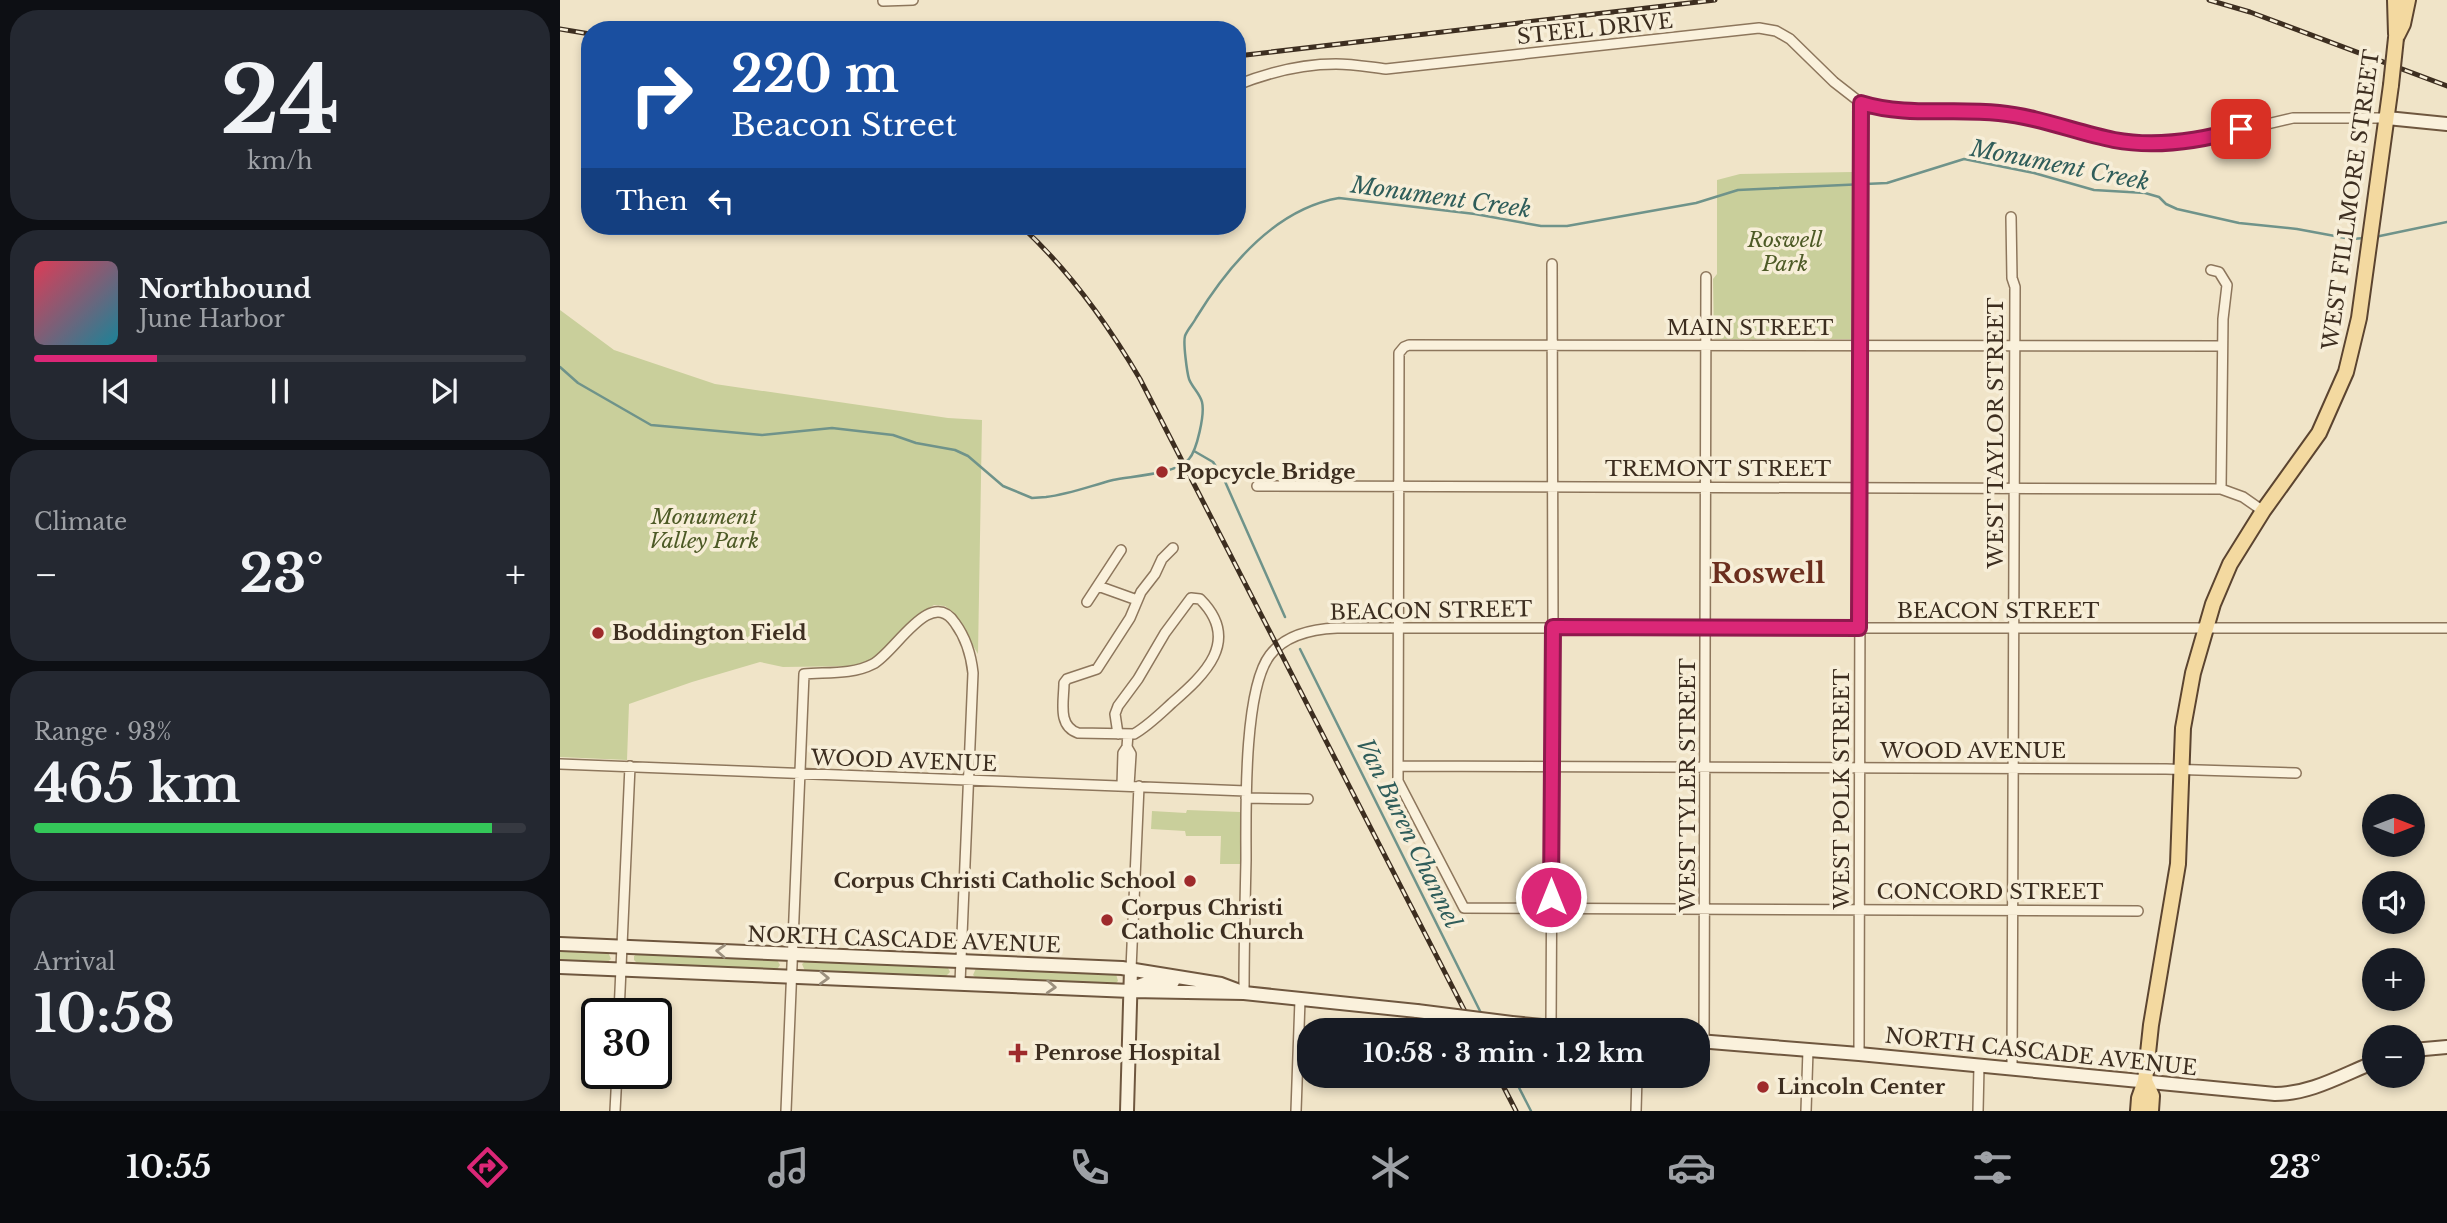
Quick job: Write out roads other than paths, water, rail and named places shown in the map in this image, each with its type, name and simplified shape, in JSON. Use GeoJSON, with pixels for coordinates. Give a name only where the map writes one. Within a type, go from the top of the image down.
{"type":"FeatureCollection","features":[{"type":"Feature","properties":{"kind":"main road","name":"WEST FILLMORE STREET"},"geometry":{"type":"LineString","coordinates":[[2145,1081],[2150,1034],[2178,864],[2186,706],[2206,628],[2230,564],[2319,433],[2334,403],[2351,354],[2364,282],[2401,2]]}},
{"type":"Feature","properties":{"kind":"main road"},"geometry":{"type":"LineString","coordinates":[[2387,118],[2447,124]]}},
{"type":"Feature","properties":{"kind":"main road","name":"NORTH CASCADE AVENUE"},"geometry":{"type":"LineString","coordinates":[[560,944],[1132,969],[1221,984],[1244,993]]}},
{"type":"Feature","properties":{"kind":"main road","name":"NORTH CASCADE AVENUE"},"geometry":{"type":"LineString","coordinates":[[560,967],[1131,991],[1244,993],[1472,1018]]}},
{"type":"Feature","properties":{"kind":"main road"},"geometry":{"type":"LineString","coordinates":[[1127,1111],[1132,969]]}},
{"type":"Feature","properties":{"kind":"main road"},"geometry":{"type":"LineString","coordinates":[[1131,991],[1137,985],[1148,982],[1201,981]]}},
{"type":"Feature","properties":{"kind":"main road","name":"NORTH CASCADE AVENUE"},"geometry":{"type":"LineString","coordinates":[[1710,1042],[2288,1094],[2313,1088],[2362,1067]]}},
{"type":"Feature","properties":{"kind":"main road"},"geometry":{"type":"LineString","coordinates":[[2425,1049],[2447,1047]]}},
{"type":"Feature","properties":{"kind":"main road"},"geometry":{"type":"LineString","coordinates":[[2138,1111],[2145,1081]]}},
{"type":"Feature","properties":{"kind":"main road"},"geometry":{"type":"LineString","coordinates":[[2145,1081],[2152,1096],[2151,1111]]}},
{"type":"Feature","properties":{"kind":"street"},"geometry":{"type":"LineString","coordinates":[[883,1],[913,0]]}},
{"type":"Feature","properties":{"kind":"street","name":"STEEL DRIVE"},"geometry":{"type":"LineString","coordinates":[[1246,82],[1319,65],[1342,64],[1386,69],[1759,28],[1776,31],[1790,39],[1833,82],[1861,103],[1888,110],[2018,115],[2102,137],[2147,144],[2199,140],[2292,118],[2387,118]]}},
{"type":"Feature","properties":{"kind":"street","name":"WEST POLK STREET"},"geometry":{"type":"LineString","coordinates":[[1859,1054],[1861,103]]}},
{"type":"Feature","properties":{"kind":"street","name":"WEST TAYLOR STREET"},"geometry":{"type":"LineString","coordinates":[[2011,217],[2012,278],[2015,287],[2012,1069]]}},
{"type":"Feature","properties":{"kind":"street"},"geometry":{"type":"LineString","coordinates":[[1551,1018],[1552,264]]}},
{"type":"Feature","properties":{"kind":"street"},"geometry":{"type":"LineString","coordinates":[[2211,270],[2220,272],[2227,285],[2222,346],[2221,489],[2243,496],[2263,512]]}},
{"type":"Feature","properties":{"kind":"street","name":"WEST TYLER STREET"},"geometry":{"type":"LineString","coordinates":[[1702,1018],[1706,768],[1706,277]]}},
{"type":"Feature","properties":{"kind":"street","name":"MAIN STREET"},"geometry":{"type":"LineString","coordinates":[[1399,486],[1399,353],[1404,347],[2222,346]]}},
{"type":"Feature","properties":{"kind":"street","name":"TREMONT STREET"},"geometry":{"type":"LineString","coordinates":[[1257,486],[1706,485],[2221,489]]}},
{"type":"Feature","properties":{"kind":"street"},"geometry":{"type":"LineString","coordinates":[[1398,766],[1399,486]]}},
{"type":"Feature","properties":{"kind":"street"},"geometry":{"type":"LineString","coordinates":[[2014,512],[2026,513]]}},
{"type":"Feature","properties":{"kind":"street"},"geometry":{"type":"LineString","coordinates":[[1132,969],[1130,786],[1123,753],[1127,747],[1123,734],[1115,714],[1191,598],[1195,597],[1205,604],[1216,626],[1217,642],[1213,660],[1202,677],[1141,730],[1123,734],[1078,733],[1068,728],[1064,719],[1064,683],[1067,679],[1097,669],[1130,618],[1137,600],[1162,559],[1173,548]]}},
{"type":"Feature","properties":{"kind":"street"},"geometry":{"type":"LineString","coordinates":[[1087,602],[1121,551]]}},
{"type":"Feature","properties":{"kind":"street"},"geometry":{"type":"LineString","coordinates":[[1098,586],[1137,600]]}},
{"type":"Feature","properties":{"kind":"street"},"geometry":{"type":"LineString","coordinates":[[786,1111],[804,674],[852,671],[871,666],[885,656],[923,617],[937,611],[947,613],[956,624],[966,641],[972,661],[960,983]]}},
{"type":"Feature","properties":{"kind":"street","name":"BEACON STREET"},"geometry":{"type":"LineString","coordinates":[[1246,794],[1251,718],[1266,661],[1285,642],[1314,631],[1337,628],[1553,627],[2447,628]]}},
{"type":"Feature","properties":{"kind":"street","name":"WOOD AVENUE"},"geometry":{"type":"LineString","coordinates":[[560,764],[1130,786],[1308,799]]}},
{"type":"Feature","properties":{"kind":"street"},"geometry":{"type":"LineString","coordinates":[[621,998],[630,766]]}},
{"type":"Feature","properties":{"kind":"street","name":"WOOD AVENUE"},"geometry":{"type":"LineString","coordinates":[[1398,766],[2182,770],[2296,773]]}},
{"type":"Feature","properties":{"kind":"street","name":"CONCORD STREET"},"geometry":{"type":"LineString","coordinates":[[1398,766],[1398,781],[1464,908],[2138,911]]}},
{"type":"Feature","properties":{"kind":"street"},"geometry":{"type":"LineString","coordinates":[[1244,993],[1246,794]]}},
{"type":"Feature","properties":{"kind":"street"},"geometry":{"type":"LineString","coordinates":[[1296,1111],[1300,1000]]}},
{"type":"Feature","properties":{"kind":"street"},"geometry":{"type":"LineString","coordinates":[[1806,1111],[1808,1050]]}},
{"type":"Feature","properties":{"kind":"street"},"geometry":{"type":"LineString","coordinates":[[1978,1111],[1979,1066]]}},
{"type":"Feature","properties":{"kind":"street"},"geometry":{"type":"LineString","coordinates":[[1636,1111],[1637,1088]]}},
{"type":"Feature","properties":{"kind":"street"},"geometry":{"type":"LineString","coordinates":[[615,1111],[616,1089]]}},
{"type":"Feature","properties":{"kind":"waterway","name":"Monument Creek"},"geometry":{"type":"LineString","coordinates":[[560,367],[578,383],[651,425],[762,435],[832,428],[893,435],[916,443],[955,450],[968,456],[1003,486],[1032,498],[1046,497],[1113,480],[1154,474],[1175,468],[1189,459],[1197,440],[1203,408],[1188,375],[1184,345],[1187,332],[1238,260],[1274,227],[1316,204],[1339,198],[1475,214],[1541,226],[1567,226],[1696,203],[1738,190],[1887,183],[1964,159],[2034,173],[2094,190],[2145,193],[2159,197],[2177,209],[2239,223],[2297,229],[2351,239],[2365,238]]}},
{"type":"Feature","properties":{"kind":"waterway","name":"Monument Creek"},"geometry":{"type":"LineString","coordinates":[[2375,237],[2447,222]]}},
{"type":"Feature","properties":{"kind":"waterway","name":"Van Buren Channel"},"geometry":{"type":"LineString","coordinates":[[1194,451],[1213,462],[1223,477],[1285,617]]}},
{"type":"Feature","properties":{"kind":"waterway","name":"Van Buren Channel"},"geometry":{"type":"LineString","coordinates":[[1300,649],[1482,1015]]}},
{"type":"Feature","properties":{"kind":"waterway","name":"Van Buren Channel"},"geometry":{"type":"LineString","coordinates":[[1519,1088],[1531,1111]]}},
{"type":"Feature","properties":{"kind":"railway"},"geometry":{"type":"LineString","coordinates":[[1246,55],[1715,0]]}},
{"type":"Feature","properties":{"kind":"railway"},"geometry":{"type":"LineString","coordinates":[[2209,0],[2250,12],[2447,86]]}},
{"type":"Feature","properties":{"kind":"railway"},"geometry":{"type":"LineString","coordinates":[[560,29],[581,32]]}},
{"type":"Feature","properties":{"kind":"railway"},"geometry":{"type":"LineString","coordinates":[[1031,235],[1086,298],[1140,379],[1468,1018]]}},
{"type":"Feature","properties":{"kind":"railway"},"geometry":{"type":"LineString","coordinates":[[1504,1088],[1516,1111]]}},
{"type":"Feature","properties":{"kind":"place","name":"Popcycle Bridge"},"geometry":{"type":"Point","coordinates":[1162,472]}},
{"type":"Feature","properties":{"kind":"place","name":"Boddington Field"},"geometry":{"type":"Point","coordinates":[598,633]}},
{"type":"Feature","properties":{"kind":"place","name":"Corpus Christi Catholic School"},"geometry":{"type":"Point","coordinates":[1190,881]}},
{"type":"Feature","properties":{"kind":"place","name":"Corpus Christi Catholic Church"},"geometry":{"type":"Point","coordinates":[1107,920]}},
{"type":"Feature","properties":{"kind":"place","name":"Penrose Hospital"},"geometry":{"type":"Point","coordinates":[1018,1053]}},
{"type":"Feature","properties":{"kind":"place","name":"Lincoln Center"},"geometry":{"type":"Point","coordinates":[1763,1087]}},
{"type":"Feature","properties":{"kind":"district","name":"Roswell"},"geometry":{"type":"Point","coordinates":[1768,573]}},
{"type":"Feature","properties":{"kind":"park label","name":"Roswell Park"},"geometry":{"type":"Point","coordinates":[1785,252]}},
{"type":"Feature","properties":{"kind":"park label","name":"Monument Valley Park"},"geometry":{"type":"Point","coordinates":[704,529]}}]}
